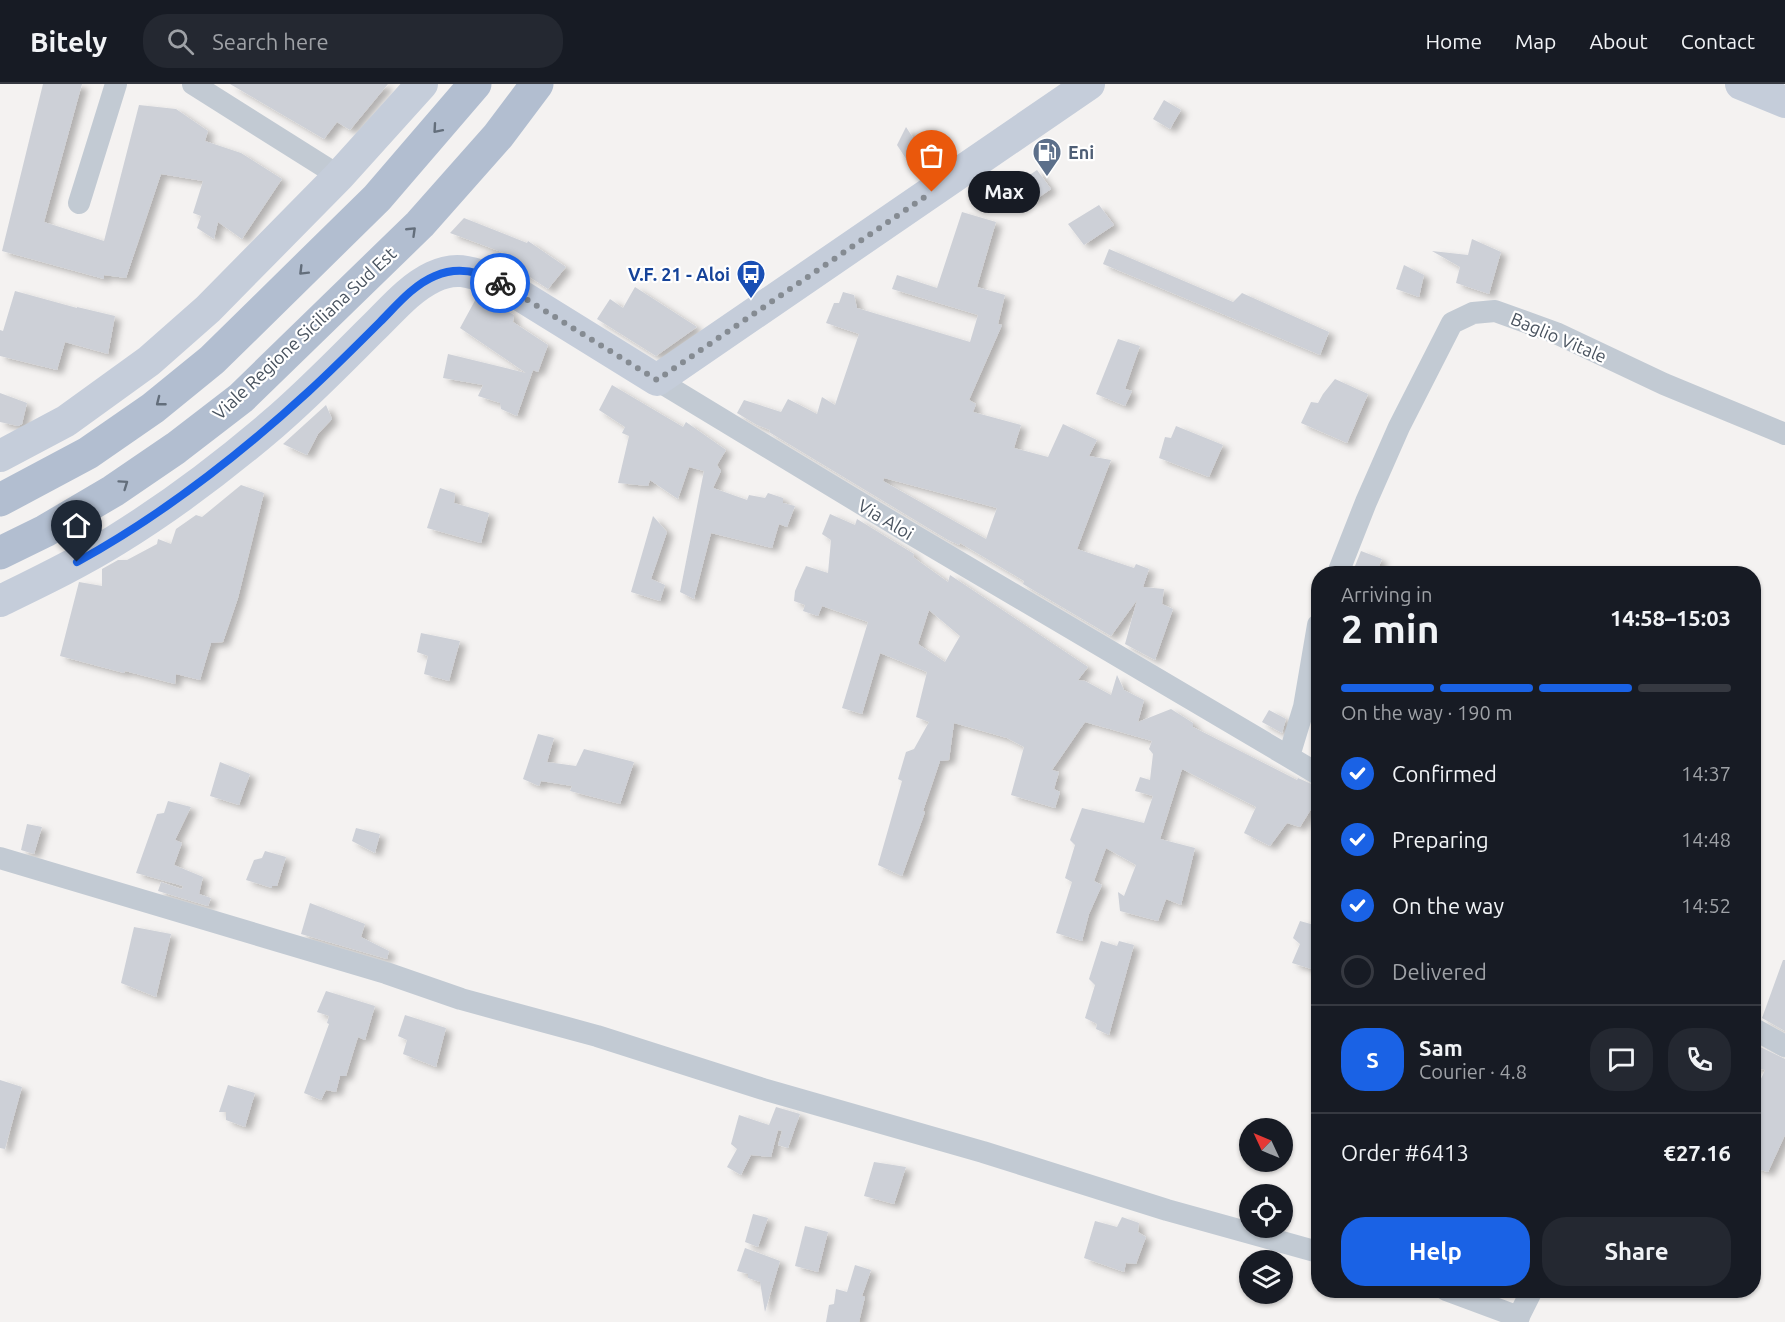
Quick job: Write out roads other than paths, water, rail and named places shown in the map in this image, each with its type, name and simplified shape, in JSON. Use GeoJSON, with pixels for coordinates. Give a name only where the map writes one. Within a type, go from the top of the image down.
{"type":"FeatureCollection","features":[{"type":"Feature","properties":{"kind":"main road"},"geometry":{"type":"LineString","coordinates":[[0,500],[88,453],[153,408],[212,360],[377,198],[475,84]]}},
{"type":"Feature","properties":{"kind":"main road","name":"Viale Regione Siciliana Sud Est"},"geometry":{"type":"LineString","coordinates":[[0,554],[45,531],[113,491],[176,448],[241,398],[420,224],[498,136],[537,84]]}},
{"type":"Feature","properties":{"kind":"street"},"geometry":{"type":"LineString","coordinates":[[79,204],[116,84]]}},
{"type":"Feature","properties":{"kind":"street"},"geometry":{"type":"LineString","coordinates":[[193,84],[339,176]]}},
{"type":"Feature","properties":{"kind":"street"},"geometry":{"type":"LineString","coordinates":[[0,456],[66,421],[149,360],[208,309],[339,176],[422,84]]}},
{"type":"Feature","properties":{"kind":"street"},"geometry":{"type":"LineString","coordinates":[[657,380],[1089,84]]}},
{"type":"Feature","properties":{"kind":"street"},"geometry":{"type":"LineString","coordinates":[[1741,84],[1783,96]]}},
{"type":"Feature","properties":{"kind":"street","name":"Via Aloi"},"geometry":{"type":"LineString","coordinates":[[0,601],[117,540],[204,480],[281,417],[414,288],[433,277],[453,270],[472,272],[497,281],[908,532],[1311,770]]}},
{"type":"Feature","properties":{"kind":"street","name":"Baglio Vitale"},"geometry":{"type":"LineString","coordinates":[[1341,566],[1399,427],[1452,323],[1473,313],[1495,311],[1556,333],[1664,384],[1785,434]]}},
{"type":"Feature","properties":{"kind":"street"},"geometry":{"type":"LineString","coordinates":[[1289,756],[1304,707],[1311,666]]}},
{"type":"Feature","properties":{"kind":"street"},"geometry":{"type":"LineString","coordinates":[[0,858],[386,973],[461,999],[597,1036],[763,1089],[983,1152],[1167,1210],[1311,1250]]}},
{"type":"Feature","properties":{"kind":"street"},"geometry":{"type":"LineString","coordinates":[[1761,1033],[1785,1047]]}},
{"type":"Feature","properties":{"kind":"street"},"geometry":{"type":"LineString","coordinates":[[1465,1298],[1517,1320],[1528,1298]]}},
{"type":"Feature","properties":{"kind":"place","name":"Eni"},"geometry":{"type":"Point","coordinates":[1047,178]}},
{"type":"Feature","properties":{"kind":"place","name":"Max"},"geometry":{"type":"Point","coordinates":[932,192]}},
{"type":"Feature","properties":{"kind":"place","name":"V.F. 21 - Aloi"},"geometry":{"type":"Point","coordinates":[751,300]}}]}
